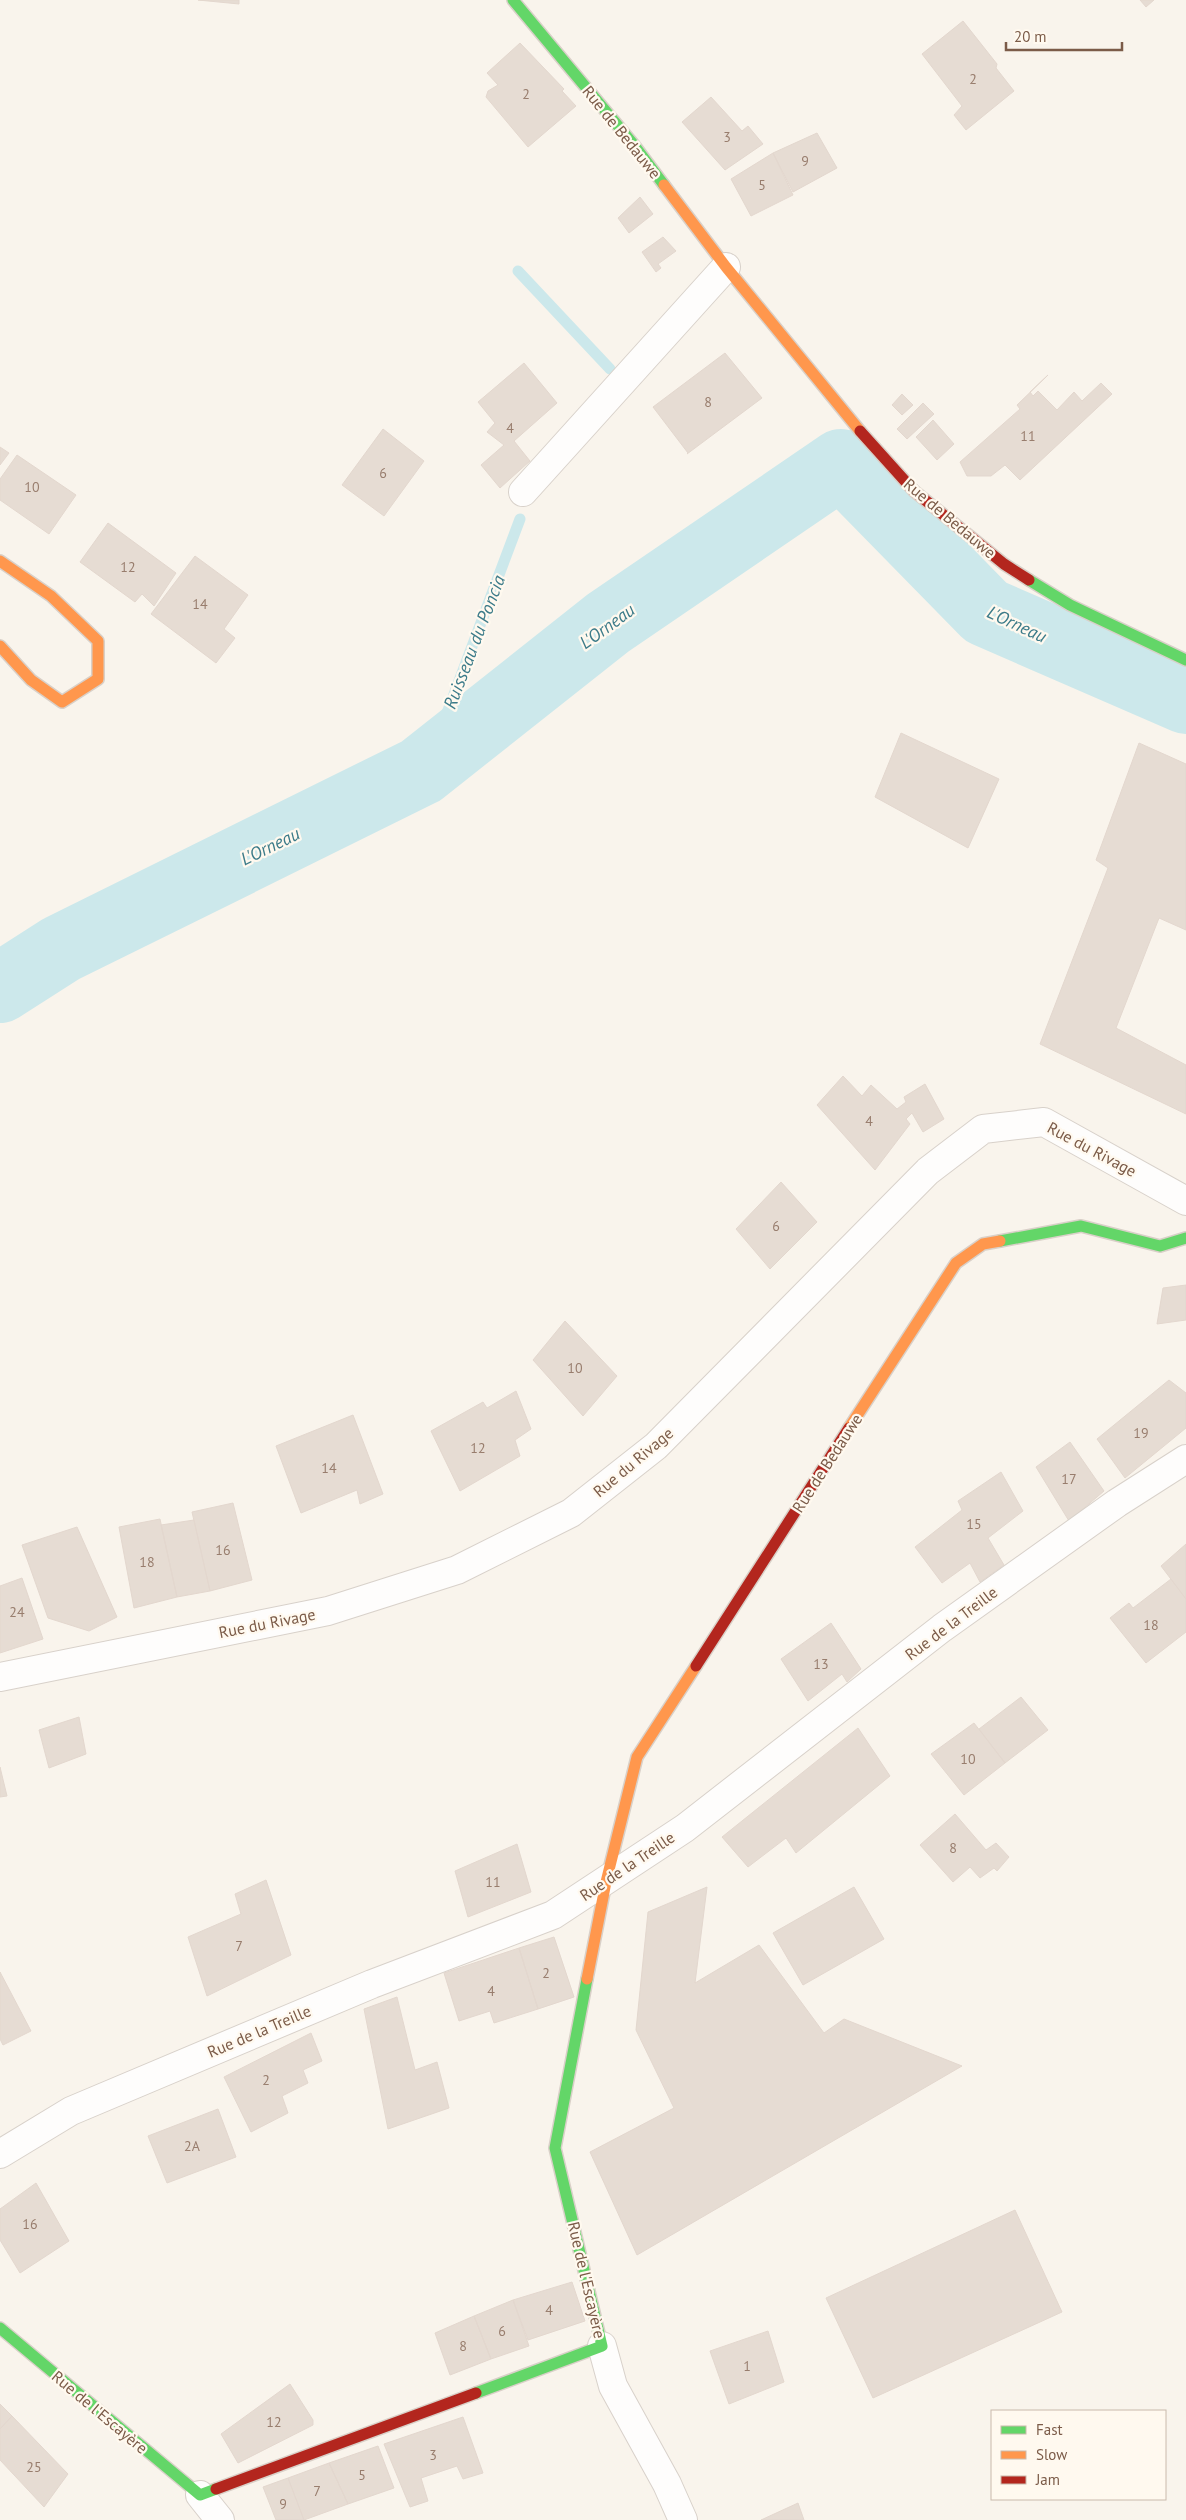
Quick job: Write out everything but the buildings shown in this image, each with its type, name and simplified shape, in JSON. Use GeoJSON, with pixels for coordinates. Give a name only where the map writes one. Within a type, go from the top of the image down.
{"type":"FeatureCollection","features":[{"type":"Feature","properties":{"kind":"street","name":"Rue de Bedauwe"},"geometry":{"type":"LineString","coordinates":[[513,0],[634,145],[726,267],[849,419],[914,491],[949,522],[1004,564],[1070,605],[1186,660]]}},
{"type":"Feature","properties":{"kind":"street"},"geometry":{"type":"LineString","coordinates":[[523,492],[726,267]]}},
{"type":"Feature","properties":{"kind":"street"},"geometry":{"type":"LineString","coordinates":[[0,561],[51,596],[98,641],[98,679],[62,702],[31,680],[0,646]]}},
{"type":"Feature","properties":{"kind":"street","name":"Rue du Rivage"},"geometry":{"type":"LineString","coordinates":[[0,1677],[328,1611],[457,1570],[571,1513],[656,1446],[928,1171],[983,1129],[1044,1122],[1186,1201]]}},
{"type":"Feature","properties":{"kind":"street","name":"Rue de Bedauwe"},"geometry":{"type":"LineString","coordinates":[[606,1882],[637,1757],[956,1263],[983,1244],[1081,1226],[1160,1246],[1186,1238]]}},
{"type":"Feature","properties":{"kind":"street","name":"Rue de la Treille"},"geometry":{"type":"LineString","coordinates":[[0,2154],[71,2111],[372,1984],[553,1915],[606,1882],[685,1828],[942,1628],[1117,1503],[1186,1459]]}},
{"type":"Feature","properties":{"kind":"street","name":"Rue de l'Escayère"},"geometry":{"type":"LineString","coordinates":[[200,2495],[602,2346],[556,2148],[606,1882]]}},
{"type":"Feature","properties":{"kind":"street","name":"Rue de l'Escayère"},"geometry":{"type":"LineString","coordinates":[[0,2328],[200,2495],[220,2520]]}},
{"type":"Feature","properties":{"kind":"street"},"geometry":{"type":"LineString","coordinates":[[602,2346],[613,2386],[667,2484],[683,2520]]}},
{"type":"Feature","properties":{"kind":"waterway"},"geometry":{"type":"LineString","coordinates":[[518,271],[610,369]]}},
{"type":"Feature","properties":{"kind":"waterway","name":"L'Orneau"},"geometry":{"type":"LineString","coordinates":[[0,988],[61,949],[421,771],[608,623],[841,464],[986,612],[1186,699]]}},
{"type":"Feature","properties":{"kind":"waterway","name":"Ruisseau du Poncia"},"geometry":{"type":"LineString","coordinates":[[427,766],[520,519]]}},
{"type":"Feature","properties":{"kind":"traffic: fast"},"geometry":{"type":"LineString","coordinates":[[513,0],[634,145],[664,185]]}},
{"type":"Feature","properties":{"kind":"traffic: fast"},"geometry":{"type":"LineString","coordinates":[[1029,580],[1070,605],[1186,660]]}},
{"type":"Feature","properties":{"kind":"traffic: fast"},"geometry":{"type":"LineString","coordinates":[[1000,1241],[1081,1226],[1160,1246],[1186,1238]]}},
{"type":"Feature","properties":{"kind":"traffic: fast"},"geometry":{"type":"LineString","coordinates":[[476,2393],[602,2346],[555,2148],[587,1979]]}},
{"type":"Feature","properties":{"kind":"traffic: fast"},"geometry":{"type":"LineString","coordinates":[[0,2328],[200,2495],[216,2489]]}},
{"type":"Feature","properties":{"kind":"traffic: slow"},"geometry":{"type":"LineString","coordinates":[[664,185],[726,267],[860,431]]}},
{"type":"Feature","properties":{"kind":"traffic: slow"},"geometry":{"type":"LineString","coordinates":[[0,561],[51,596],[98,641],[98,679],[62,702],[31,680],[0,646]]}},
{"type":"Feature","properties":{"kind":"traffic: slow"},"geometry":{"type":"LineString","coordinates":[[849,1428],[956,1263],[983,1244],[1000,1241]]}},
{"type":"Feature","properties":{"kind":"traffic: slow"},"geometry":{"type":"LineString","coordinates":[[587,1979],[606,1882],[637,1757],[696,1666]]}},
{"type":"Feature","properties":{"kind":"traffic: jam"},"geometry":{"type":"LineString","coordinates":[[860,431],[914,491],[1004,564],[1029,580]]}},
{"type":"Feature","properties":{"kind":"traffic: jam"},"geometry":{"type":"LineString","coordinates":[[696,1666],[849,1428]]}},
{"type":"Feature","properties":{"kind":"traffic: jam"},"geometry":{"type":"LineString","coordinates":[[216,2489],[476,2393]]}}]}
